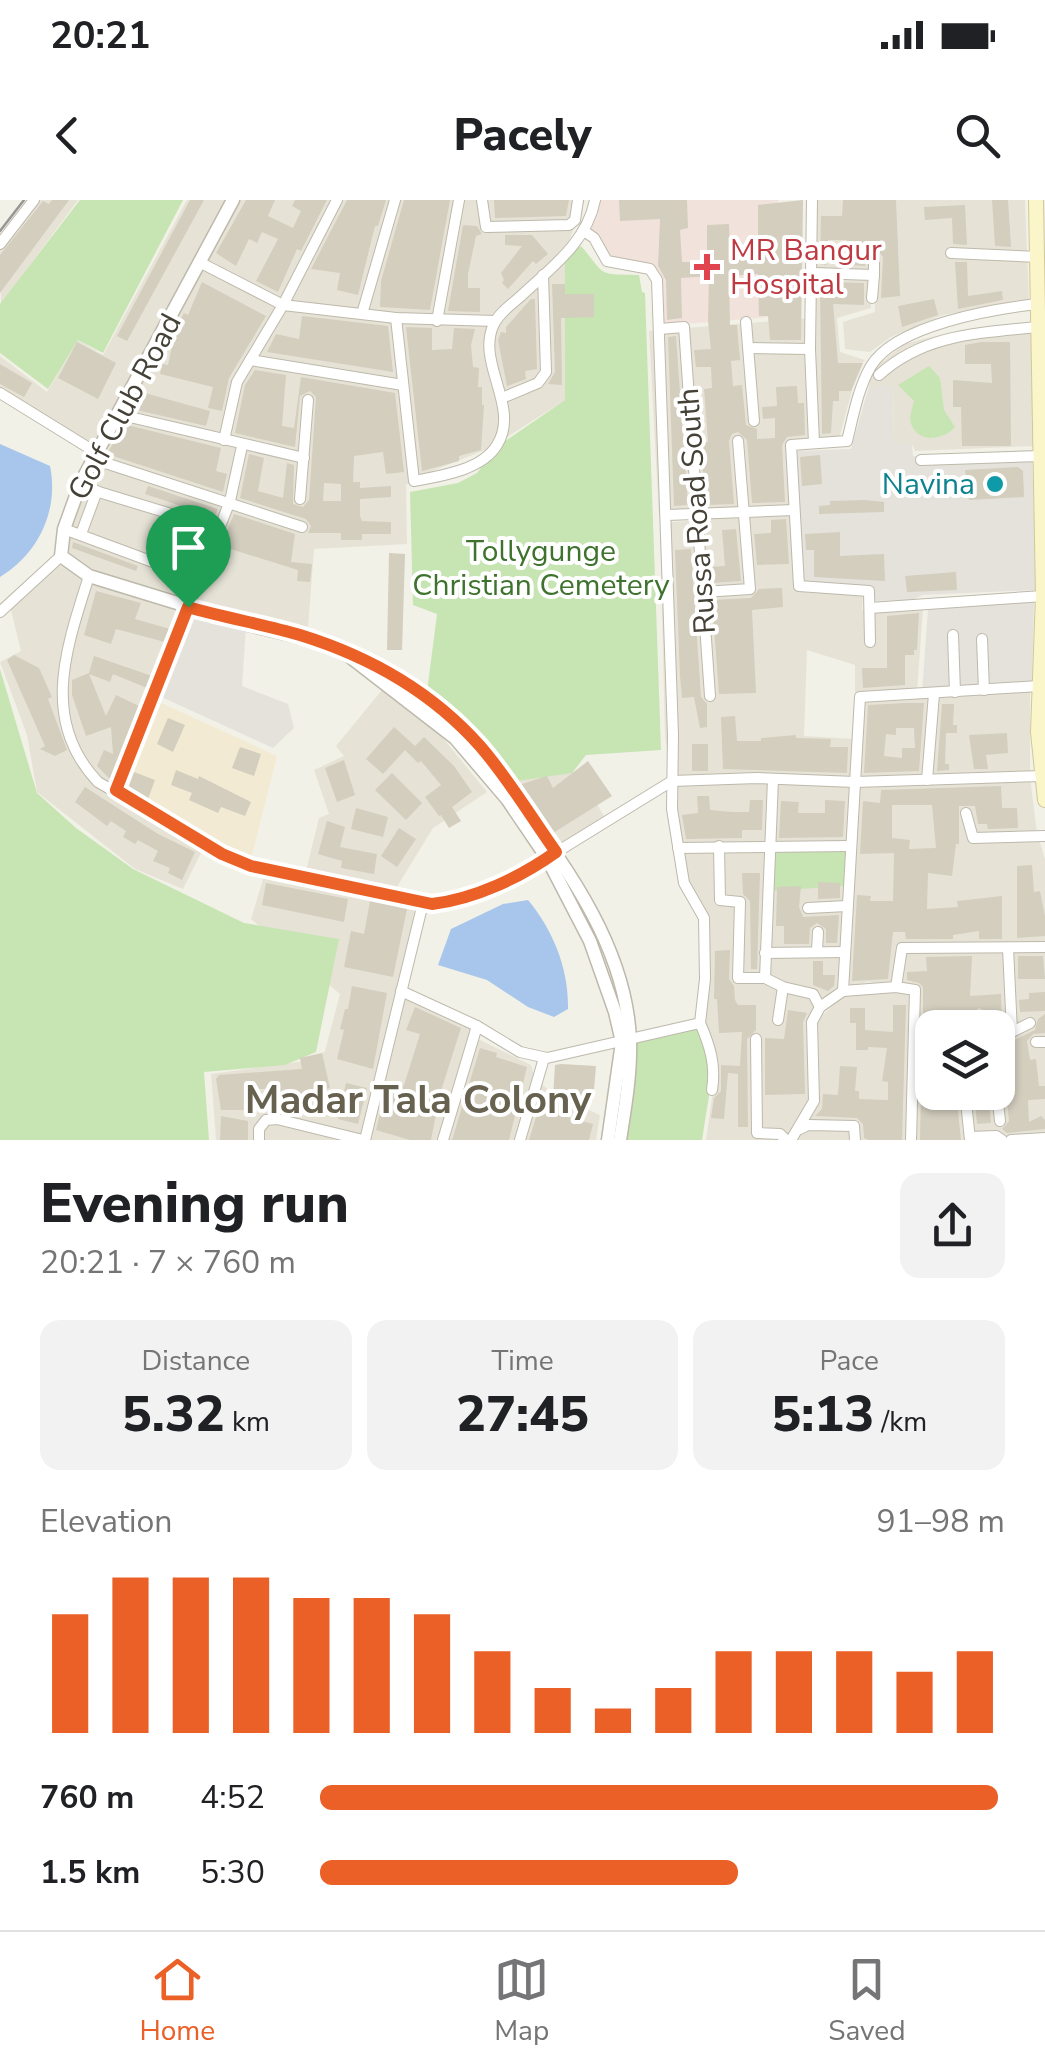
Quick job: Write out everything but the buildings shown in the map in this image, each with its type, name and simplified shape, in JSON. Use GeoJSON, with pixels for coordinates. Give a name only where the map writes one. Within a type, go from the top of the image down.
{"type":"FeatureCollection","features":[{"type":"Feature","properties":{"kind":"main road"},"geometry":{"type":"LineString","coordinates":[[1036,200],[1044,600],[1039,686],[1045,800]]}},
{"type":"Feature","properties":{"kind":"street"},"geometry":{"type":"LineString","coordinates":[[0,244],[34,200]]}},
{"type":"Feature","properties":{"kind":"street","name":"Golf Club Road"},"geometry":{"type":"LineString","coordinates":[[61,556],[64,529],[79,486],[234,200]]}},
{"type":"Feature","properties":{"kind":"street"},"geometry":{"type":"LineString","coordinates":[[224,440],[237,382],[284,305],[338,200]]}},
{"type":"Feature","properties":{"kind":"street"},"geometry":{"type":"LineString","coordinates":[[362,314],[394,200]]}},
{"type":"Feature","properties":{"kind":"street"},"geometry":{"type":"LineString","coordinates":[[471,201],[486,227],[570,225],[576,220],[578,200]]}},
{"type":"Feature","properties":{"kind":"street"},"geometry":{"type":"LineString","coordinates":[[396,318],[414,481],[450,475],[488,456],[501,439],[502,398],[490,342],[495,321],[567,254],[584,230],[595,200]]}},
{"type":"Feature","properties":{"kind":"street"},"geometry":{"type":"LineString","coordinates":[[812,200],[810,349],[814,443]]}},
{"type":"Feature","properties":{"kind":"street"},"geometry":{"type":"LineString","coordinates":[[437,321],[471,201]]}},
{"type":"Feature","properties":{"kind":"street"},"geometry":{"type":"LineString","coordinates":[[584,230],[594,238],[606,261],[644,267],[654,274],[667,516],[672,781],[684,883],[704,918],[705,978],[700,1022],[710,1044],[712,1090]]}},
{"type":"Feature","properties":{"kind":"street"},"geometry":{"type":"LineString","coordinates":[[951,253],[1040,257]]}},
{"type":"Feature","properties":{"kind":"street"},"geometry":{"type":"LineString","coordinates":[[872,298],[874,258]]}},
{"type":"Feature","properties":{"kind":"street"},"geometry":{"type":"LineString","coordinates":[[201,263],[284,305],[396,318],[495,321]]}},
{"type":"Feature","properties":{"kind":"street"},"geometry":{"type":"LineString","coordinates":[[813,273],[874,275]]}},
{"type":"Feature","properties":{"kind":"street"},"geometry":{"type":"LineString","coordinates":[[502,398],[538,383],[546,372],[543,275]]}},
{"type":"Feature","properties":{"kind":"street"},"geometry":{"type":"LineString","coordinates":[[870,642],[868,590],[799,586],[790,448],[795,443],[848,441],[872,363],[912,334],[965,316],[1038,304]]}},
{"type":"Feature","properties":{"kind":"street"},"geometry":{"type":"LineString","coordinates":[[746,322],[754,421]]}},
{"type":"Feature","properties":{"kind":"street","name":"Russa Road South"},"geometry":{"type":"LineString","coordinates":[[659,329],[684,327],[710,696]]}},
{"type":"Feature","properties":{"kind":"street"},"geometry":{"type":"LineString","coordinates":[[879,376],[900,356],[914,350],[963,335],[1037,327]]}},
{"type":"Feature","properties":{"kind":"street"},"geometry":{"type":"LineString","coordinates":[[748,348],[810,349]]}},
{"type":"Feature","properties":{"kind":"street"},"geometry":{"type":"LineString","coordinates":[[250,360],[404,385]]}},
{"type":"Feature","properties":{"kind":"street"},"geometry":{"type":"LineString","coordinates":[[0,394],[95,456],[302,526]]}},
{"type":"Feature","properties":{"kind":"street"},"geometry":{"type":"LineString","coordinates":[[300,499],[308,400]]}},
{"type":"Feature","properties":{"kind":"street"},"geometry":{"type":"LineString","coordinates":[[117,414],[304,458]]}},
{"type":"Feature","properties":{"kind":"street"},"geometry":{"type":"LineString","coordinates":[[703,592],[750,590],[738,440]]}},
{"type":"Feature","properties":{"kind":"street"},"geometry":{"type":"LineString","coordinates":[[116,790],[230,501],[242,446]]}},
{"type":"Feature","properties":{"kind":"street"},"geometry":{"type":"LineString","coordinates":[[921,460],[1041,456]]}},
{"type":"Feature","properties":{"kind":"street"},"geometry":{"type":"LineString","coordinates":[[64,529],[172,569],[191,520],[79,486]]}},
{"type":"Feature","properties":{"kind":"street"},"geometry":{"type":"LineString","coordinates":[[80,534],[97,492]]}},
{"type":"Feature","properties":{"kind":"street"},"geometry":{"type":"LineString","coordinates":[[667,516],[794,510]]}},
{"type":"Feature","properties":{"kind":"street"},"geometry":{"type":"LineString","coordinates":[[0,612],[61,556],[89,576],[294,634],[383,668],[454,719],[482,749],[604,936],[624,1005],[626,1041],[620,1140]]}},
{"type":"Feature","properties":{"kind":"street"},"geometry":{"type":"LineString","coordinates":[[89,576],[65,657],[62,696],[75,747],[84,767],[98,782],[222,854],[251,866],[423,903],[456,902],[551,855],[672,781],[854,782],[1042,776]]}},
{"type":"Feature","properties":{"kind":"street"},"geometry":{"type":"LineString","coordinates":[[870,608],[1044,600]]}},
{"type":"Feature","properties":{"kind":"street"},"geometry":{"type":"LineString","coordinates":[[953,635],[954,692]]}},
{"type":"Feature","properties":{"kind":"street"},"geometry":{"type":"LineString","coordinates":[[982,640],[984,690]]}},
{"type":"Feature","properties":{"kind":"street"},"geometry":{"type":"LineString","coordinates":[[844,991],[860,697],[1039,686]]}},
{"type":"Feature","properties":{"kind":"street"},"geometry":{"type":"LineString","coordinates":[[926,780],[934,694]]}},
{"type":"Feature","properties":{"kind":"street"},"geometry":{"type":"LineString","coordinates":[[765,978],[774,780]]}},
{"type":"Feature","properties":{"kind":"street"},"geometry":{"type":"LineString","coordinates":[[966,813],[973,838],[1045,836]]}},
{"type":"Feature","properties":{"kind":"street"},"geometry":{"type":"LineString","coordinates":[[719,846],[720,900],[740,902],[738,978],[765,978],[784,988],[813,994],[820,1008]]}},
{"type":"Feature","properties":{"kind":"street"},"geometry":{"type":"LineString","coordinates":[[678,848],[850,846]]}},
{"type":"Feature","properties":{"kind":"street"},"geometry":{"type":"LineString","coordinates":[[259,1140],[266,1120],[277,1118],[364,1140],[423,903]]}},
{"type":"Feature","properties":{"kind":"street"},"geometry":{"type":"LineString","coordinates":[[808,908],[847,906]]}},
{"type":"Feature","properties":{"kind":"street"},"geometry":{"type":"LineString","coordinates":[[817,951],[818,932]]}},
{"type":"Feature","properties":{"kind":"street"},"geometry":{"type":"LineString","coordinates":[[896,987],[902,948],[1045,947]]}},
{"type":"Feature","properties":{"kind":"street"},"geometry":{"type":"LineString","coordinates":[[1008,948],[1011,1010]]}},
{"type":"Feature","properties":{"kind":"street"},"geometry":{"type":"LineString","coordinates":[[766,953],[845,952]]}},
{"type":"Feature","properties":{"kind":"street"},"geometry":{"type":"LineString","coordinates":[[800,1130],[814,1101],[812,1022],[820,1008],[844,991],[896,987],[915,990],[911,1140]]}},
{"type":"Feature","properties":{"kind":"street"},"geometry":{"type":"LineString","coordinates":[[778,1020],[784,988]]}},
{"type":"Feature","properties":{"kind":"street"},"geometry":{"type":"LineString","coordinates":[[401,991],[476,1026],[520,1052],[544,1058],[700,1022]]}},
{"type":"Feature","properties":{"kind":"street"},"geometry":{"type":"LineString","coordinates":[[1015,1030],[1030,1023]]}},
{"type":"Feature","properties":{"kind":"street"},"geometry":{"type":"LineString","coordinates":[[443,1140],[476,1026]]}},
{"type":"Feature","properties":{"kind":"street"},"geometry":{"type":"LineString","coordinates":[[756,1039],[757,1133],[780,1134],[788,1140],[808,1125],[854,1126],[856,1140]]}},
{"type":"Feature","properties":{"kind":"street"},"geometry":{"type":"LineString","coordinates":[[608,1140],[626,1041]]}},
{"type":"Feature","properties":{"kind":"street"},"geometry":{"type":"LineString","coordinates":[[520,1140],[544,1058]]}},
{"type":"Feature","properties":{"kind":"street"},"geometry":{"type":"LineString","coordinates":[[968,1110],[970,1138],[996,1136],[1002,1140]]}},
{"type":"Feature","properties":{"kind":"street"},"geometry":{"type":"LineString","coordinates":[[999,1110],[1000,1120]]}},
{"type":"Feature","properties":{"kind":"street"},"geometry":{"type":"LineString","coordinates":[[1010,1140],[1045,1138]]}},
{"type":"Feature","properties":{"kind":"shaded area"},"geometry":{"type":"Polygon","coordinates":[[[37,200],[78,200],[1,304],[0,250],[37,200]]]}},
{"type":"Feature","properties":{"kind":"shaded area"},"geometry":{"type":"Polygon","coordinates":[[[187,200],[231,200],[96,450],[0,390],[0,356],[47,392],[78,340],[103,355],[187,200]]]}},
{"type":"Feature","properties":{"kind":"shaded area"},"geometry":{"type":"Polygon","coordinates":[[[237,200],[585,200],[565,251],[565,400],[490,448],[417,477],[406,383],[255,359],[287,302],[205,262],[237,200]]]}},
{"type":"Feature","properties":{"kind":"shaded area","name":"MR Bangur Hospital"},"geometry":{"type":"Polygon","coordinates":[[[597,200],[778,200],[781,316],[660,326],[658,270],[610,263],[589,229],[597,200]]]}},
{"type":"Feature","properties":{"kind":"shaded area"},"geometry":{"type":"Polygon","coordinates":[[[812,200],[867,200],[869,273],[813,273],[812,200]]]}},
{"type":"Feature","properties":{"kind":"shaded area"},"geometry":{"type":"Polygon","coordinates":[[[872,200],[1025,200],[1029,300],[943,315],[891,337],[870,352],[845,349],[843,322],[875,312],[872,200]]]}},
{"type":"Feature","properties":{"kind":"shaded area"},"geometry":{"type":"Polygon","coordinates":[[[201,267],[278,306],[247,360],[401,387],[413,478],[406,485],[407,544],[314,549],[307,641],[92,575],[62,554],[80,492],[201,267]]]}},
{"type":"Feature","properties":{"kind":"shaded area"},"geometry":{"type":"Polygon","coordinates":[[[869,278],[871,308],[837,318],[840,352],[865,360],[858,368],[839,439],[787,442],[792,508],[659,517],[649,331],[812,318],[813,280],[869,278]]]}},
{"type":"Feature","properties":{"kind":"shaded area"},"geometry":{"type":"Polygon","coordinates":[[[1031,323],[1033,446],[915,451],[912,444],[893,442],[894,386],[869,386],[871,371],[904,344],[951,332],[1031,323]]]}},
{"type":"Feature","properties":{"kind":"shaded area"},"geometry":{"type":"Polygon","coordinates":[[[869,386],[894,386],[893,441],[912,444],[913,456],[1032,450],[1036,590],[869,601],[869,589],[801,582],[796,451],[851,449],[869,386]]]}},
{"type":"Feature","properties":{"kind":"shaded area"},"geometry":{"type":"Polygon","coordinates":[[[792,513],[863,593],[862,610],[923,609],[917,692],[855,696],[855,665],[807,650],[804,736],[855,739],[852,779],[672,776],[665,737],[660,523],[792,513]]]}},
{"type":"Feature","properties":{"kind":"shaded area"},"geometry":{"type":"Polygon","coordinates":[[[52,561],[85,577],[183,608],[113,792],[204,847],[183,889],[135,869],[37,792],[27,735],[0,662],[21,651],[10,606],[52,561]]]}},
{"type":"Feature","properties":{"kind":"shaded area"},"geometry":{"type":"Polygon","coordinates":[[[1034,602],[1032,685],[922,692],[928,610],[939,605],[1034,602]]]}},
{"type":"Feature","properties":{"kind":"shaded area"},"geometry":{"type":"Polygon","coordinates":[[[190,610],[246,627],[242,686],[288,704],[294,728],[273,748],[155,694],[190,610]]]}},
{"type":"Feature","properties":{"kind":"shaded area"},"geometry":{"type":"Polygon","coordinates":[[[382,690],[438,732],[487,792],[433,828],[392,895],[305,875],[319,818],[329,814],[314,770],[344,756],[336,746],[382,690]]]}},
{"type":"Feature","properties":{"kind":"shaded area"},"geometry":{"type":"Polygon","coordinates":[[[1030,690],[1030,777],[1037,833],[1045,859],[1045,941],[896,945],[893,986],[868,982],[842,988],[809,1020],[807,1052],[812,1101],[788,1140],[706,1140],[716,1070],[702,1021],[706,916],[685,881],[679,849],[850,843],[681,846],[672,781],[853,785],[862,700],[1030,690]]]}},
{"type":"Feature","properties":{"kind":"shaded area"},"geometry":{"type":"Polygon","coordinates":[[[155,700],[277,756],[251,859],[232,855],[119,789],[155,700]]]}},
{"type":"Feature","properties":{"kind":"shaded area"},"geometry":{"type":"Polygon","coordinates":[[[578,771],[605,818],[549,854],[503,780],[578,771]]]}},
{"type":"Feature","properties":{"kind":"shaded area"},"geometry":{"type":"Polygon","coordinates":[[[265,873],[415,908],[399,992],[472,1026],[470,1035],[531,1065],[535,1079],[555,1095],[600,1115],[596,1140],[216,1140],[211,1074],[313,1060],[325,1051],[340,994],[251,919],[265,873]]]}},
{"type":"Feature","properties":{"kind":"shaded area"},"geometry":{"type":"Polygon","coordinates":[[[1045,947],[1045,1140],[795,1140],[817,1101],[814,1023],[845,994],[899,991],[905,951],[1045,947]]]}},
{"type":"Feature","properties":{"kind":"green space"},"geometry":{"type":"Polygon","coordinates":[[[80,200],[183,200],[103,353],[78,340],[48,389],[0,353],[0,304],[80,200]]]}},
{"type":"Feature","properties":{"kind":"green space","name":"Tollygunge Christian Cemetery"},"geometry":{"type":"Polygon","coordinates":[[[581,246],[603,271],[639,275],[645,293],[661,750],[586,755],[572,773],[502,783],[426,700],[437,614],[413,605],[410,492],[458,483],[477,473],[498,446],[565,400],[565,257],[581,246]]]}},
{"type":"Feature","properties":{"kind":"green space"},"geometry":{"type":"Polygon","coordinates":[[[929,366],[940,378],[944,410],[955,427],[933,438],[921,435],[912,426],[914,401],[898,385],[929,366]]]}},
{"type":"Feature","properties":{"kind":"green space"},"geometry":{"type":"Polygon","coordinates":[[[0,669],[37,793],[76,828],[133,869],[244,923],[339,939],[316,1052],[285,1065],[204,1072],[209,1140],[0,1140],[0,669]]]}},
{"type":"Feature","properties":{"kind":"green space"},"geometry":{"type":"Polygon","coordinates":[[[772,848],[848,848],[845,886],[770,891],[772,848]]]}},
{"type":"Feature","properties":{"kind":"green space"},"geometry":{"type":"Polygon","coordinates":[[[700,1026],[713,1070],[702,1140],[604,1140],[619,1046],[700,1026]]]}},
{"type":"Feature","properties":{"kind":"water"},"geometry":{"type":"Polygon","coordinates":[[[0,444],[50,466],[52,482],[43,529],[26,556],[0,577],[0,444]]]}},
{"type":"Feature","properties":{"kind":"water"},"geometry":{"type":"Polygon","coordinates":[[[528,900],[552,937],[566,979],[568,1009],[554,1017],[528,1007],[487,980],[438,965],[451,929],[503,904],[528,900]]]}},
{"type":"Feature","properties":{"kind":"tram line"},"geometry":{"type":"LineString","coordinates":[[0,231],[24,200]]}},
{"type":"Feature","properties":{"kind":"place","name":"MR Bangur Hospital"},"geometry":{"type":"Point","coordinates":[707,267]}},
{"type":"Feature","properties":{"kind":"place","name":"Navina"},"geometry":{"type":"Point","coordinates":[995,484]}},
{"type":"Feature","properties":{"kind":"district","name":"Madar Tala Colony"},"geometry":{"type":"Point","coordinates":[418,1100]}},
{"type":"Feature","properties":{"kind":"route"},"geometry":{"type":"LineString","coordinates":[[188,607],[317,641],[383,668],[417,690],[454,719],[482,749],[556,852],[456,902],[398,900],[251,866],[222,854],[116,790],[188,607]]}}]}
